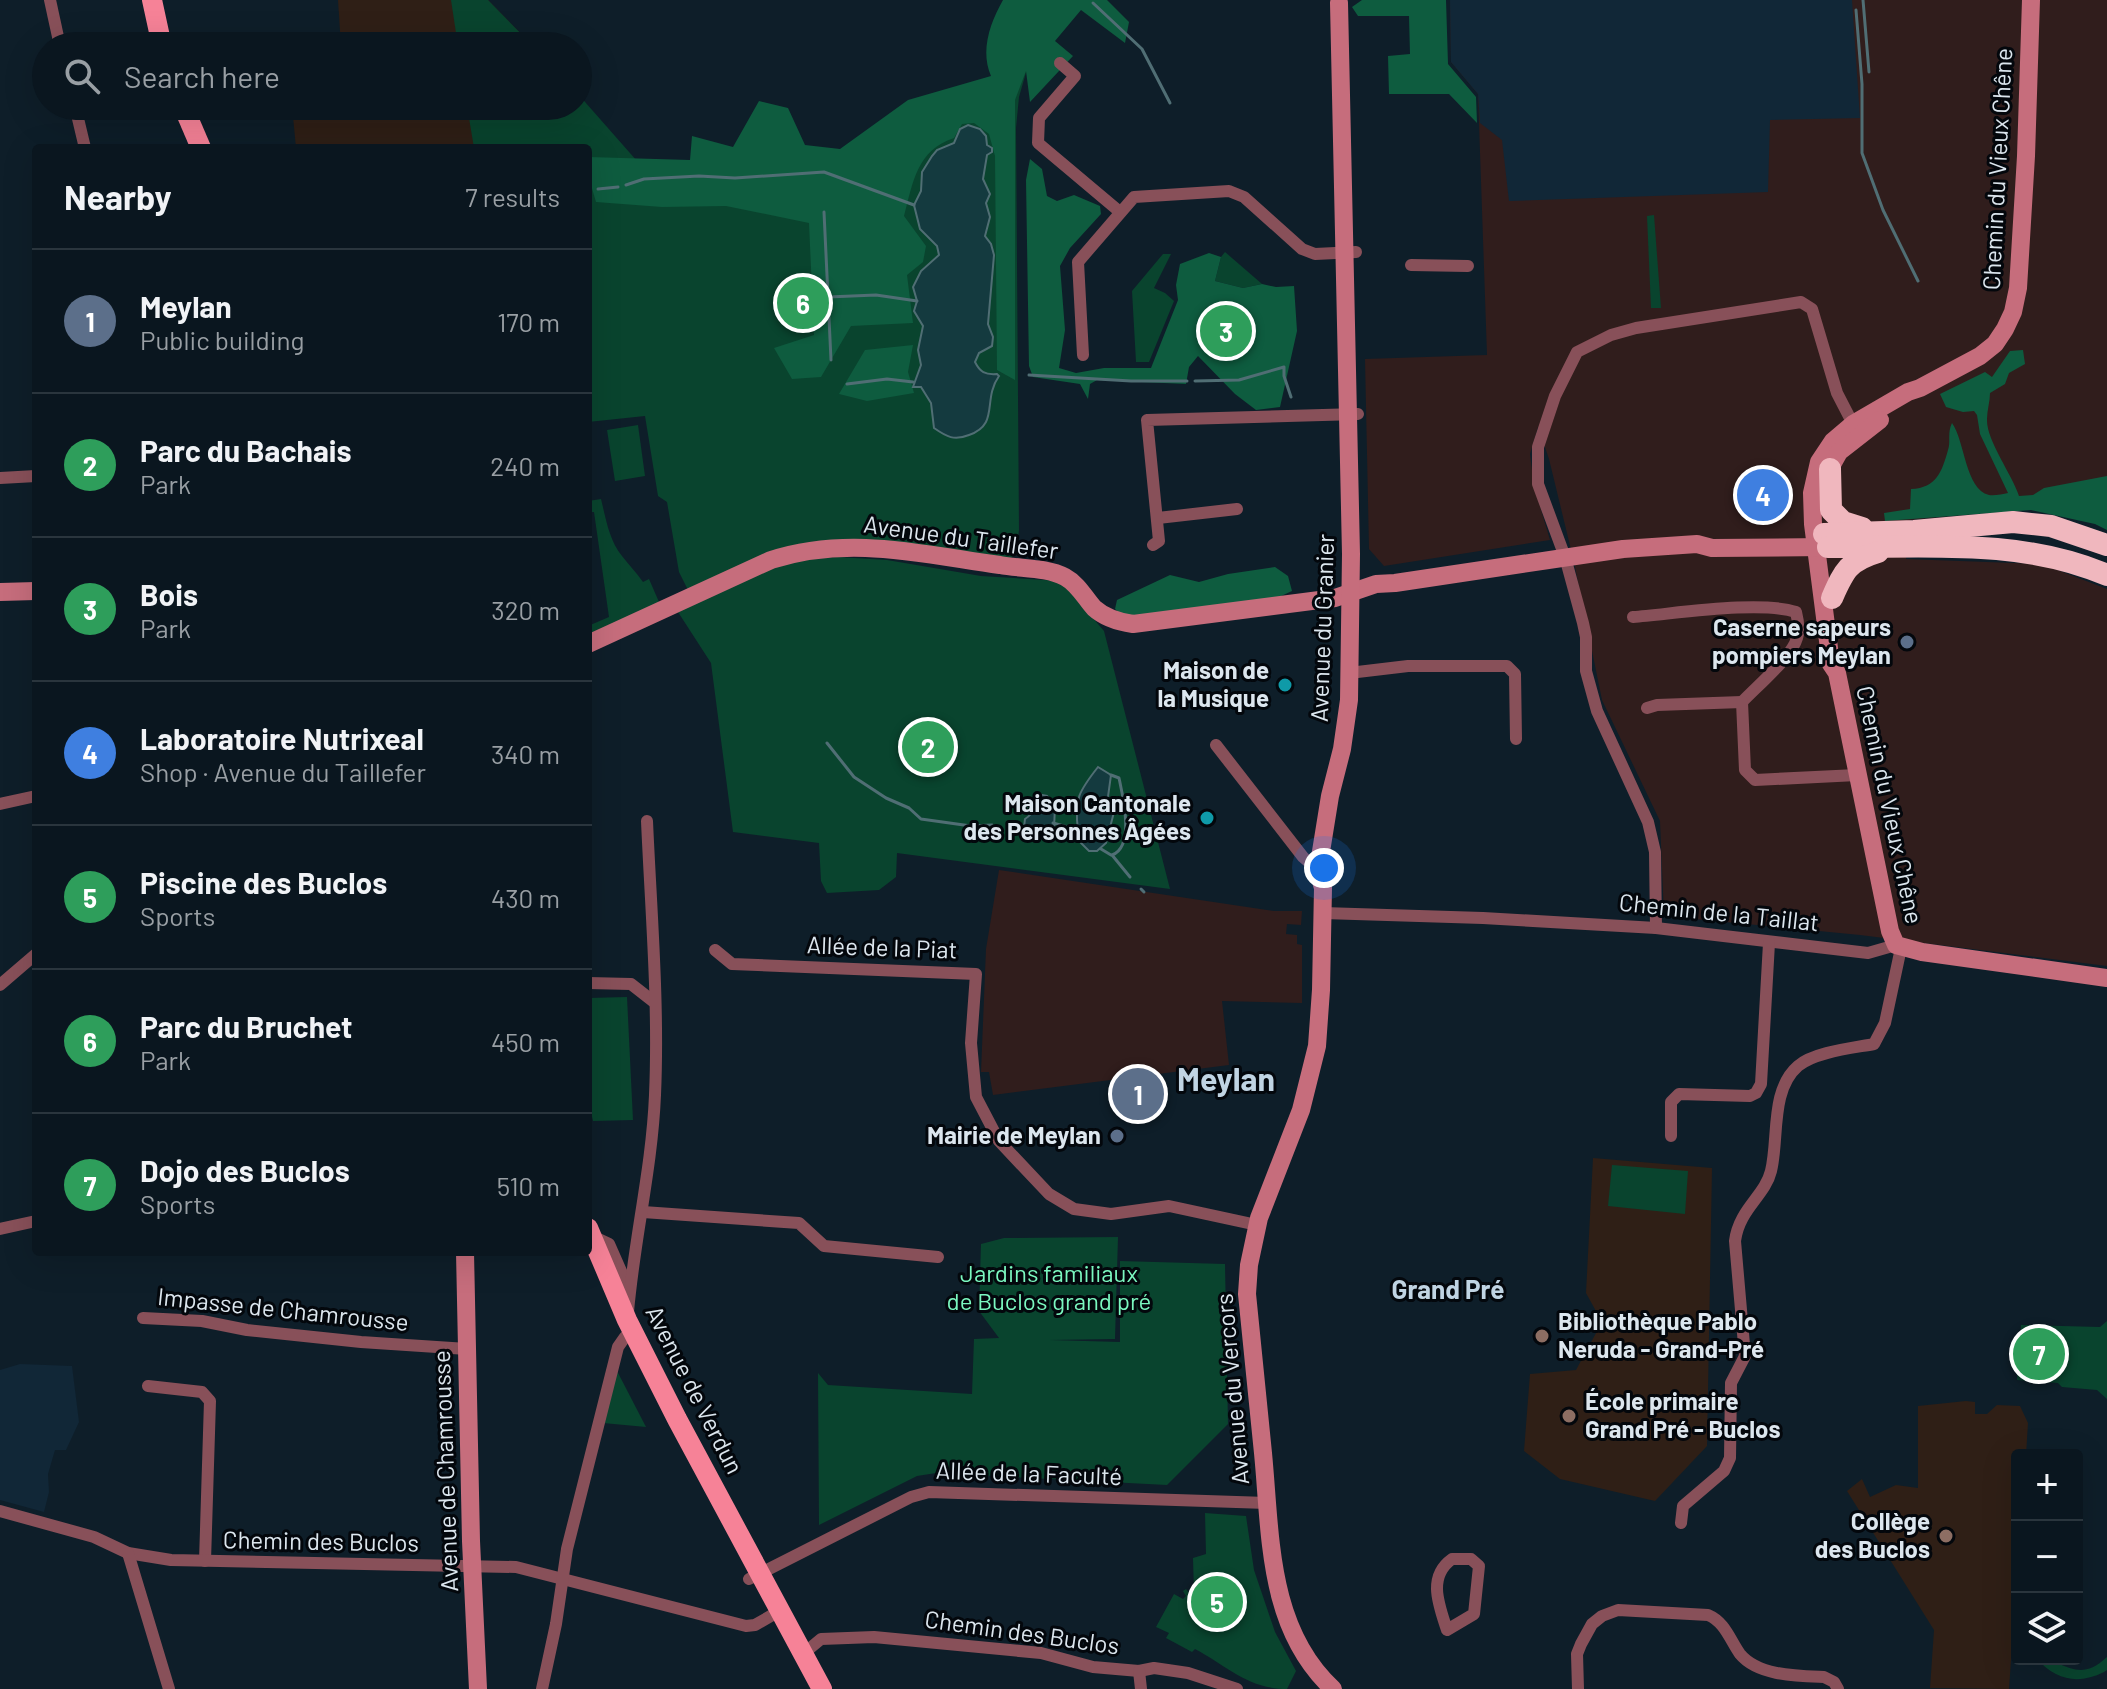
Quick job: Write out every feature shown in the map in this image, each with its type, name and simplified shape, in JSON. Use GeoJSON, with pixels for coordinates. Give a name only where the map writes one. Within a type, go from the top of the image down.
{"type":"FeatureCollection","features":[{"type":"Feature","properties":{"kind":"highway"},"geometry":{"type":"LineString","coordinates":[[1830,469],[1829,495],[1833,514],[1885,540]]}},
{"type":"Feature","properties":{"kind":"highway"},"geometry":{"type":"LineString","coordinates":[[1832,598],[1850,564],[1885,540],[2022,522],[2051,526],[2107,545]]}},
{"type":"Feature","properties":{"kind":"highway"},"geometry":{"type":"LineString","coordinates":[[1820,541],[1885,540],[2022,550],[2056,557],[2107,575]]}},
{"type":"Feature","properties":{"kind":"main road"},"geometry":{"type":"LineString","coordinates":[[152,0],[159,32]]}},
{"type":"Feature","properties":{"kind":"main road"},"geometry":{"type":"LineString","coordinates":[[189,120],[199,144]]}},
{"type":"Feature","properties":{"kind":"main road","name":"Avenue de Verdun"},"geometry":{"type":"LineString","coordinates":[[592,1247],[626,1328],[755,1576],[767,1618],[807,1689]]}},
{"type":"Feature","properties":{"kind":"main road","name":"Avenue de Verdun"},"geometry":{"type":"LineString","coordinates":[[767,1618],[803,1654],[822,1689]]}},
{"type":"Feature","properties":{"kind":"street"},"geometry":{"type":"LineString","coordinates":[[50,0],[57,32]]}},
{"type":"Feature","properties":{"kind":"street","name":"Chemin du Vieux Chêne"},"geometry":{"type":"LineString","coordinates":[[1837,673],[1840,663],[1832,598],[1812,493],[1816,469],[1833,441],[1853,424],[1980,356],[1995,344],[2013,312],[2018,288],[2026,156],[2031,0]]}},
{"type":"Feature","properties":{"kind":"street","name":"Avenue du Granier"},"geometry":{"type":"LineString","coordinates":[[1324,877],[1356,726],[1351,253],[1341,1]]}},
{"type":"Feature","properties":{"kind":"street"},"geometry":{"type":"LineString","coordinates":[[1060,63],[1075,76],[1039,118],[1038,143],[1120,212]]}},
{"type":"Feature","properties":{"kind":"street"},"geometry":{"type":"LineString","coordinates":[[78,120],[84,144]]}},
{"type":"Feature","properties":{"kind":"street"},"geometry":{"type":"LineString","coordinates":[[1083,355],[1078,262],[1134,197],[1229,191],[1244,197],[1302,249],[1315,254],[1351,253]]}},
{"type":"Feature","properties":{"kind":"street"},"geometry":{"type":"LineString","coordinates":[[1411,265],[1468,266]]}},
{"type":"Feature","properties":{"kind":"street"},"geometry":{"type":"LineString","coordinates":[[1656,928],[1655,852],[1648,822],[1597,711],[1586,671],[1586,637],[1565,557],[1538,484],[1538,447],[1555,396],[1577,352],[1611,335],[1636,328],[1801,302],[1812,309],[1837,393],[1853,424]]}},
{"type":"Feature","properties":{"kind":"street","name":"Chemin du Vieux Chêne"},"geometry":{"type":"LineString","coordinates":[[1899,947],[1890,931],[1837,673],[1831,664],[1820,541],[1824,494],[1830,469],[1839,452],[1870,426],[1914,399],[1920,388]]}},
{"type":"Feature","properties":{"kind":"street"},"geometry":{"type":"LineString","coordinates":[[1153,545],[1159,541],[1158,518],[1147,420],[1352,414]]}},
{"type":"Feature","properties":{"kind":"street"},"geometry":{"type":"LineString","coordinates":[[0,478],[32,476]]}},
{"type":"Feature","properties":{"kind":"street"},"geometry":{"type":"LineString","coordinates":[[1158,518],[1237,509]]}},
{"type":"Feature","properties":{"kind":"street","name":"Avenue du Taillefer"},"geometry":{"type":"LineString","coordinates":[[592,642],[771,560],[838,546],[887,549],[1041,570],[1071,581],[1096,610],[1107,617],[1133,624],[1335,598],[1376,584],[1623,549],[1697,544],[1712,548],[1820,541]]}},
{"type":"Feature","properties":{"kind":"street"},"geometry":{"type":"LineString","coordinates":[[0,592],[32,591]]}},
{"type":"Feature","properties":{"kind":"street"},"geometry":{"type":"LineString","coordinates":[[1633,617],[1785,608],[1796,612],[1799,623],[1797,640],[1742,702],[1647,708]]}},
{"type":"Feature","properties":{"kind":"street"},"geometry":{"type":"LineString","coordinates":[[1356,672],[1408,666],[1507,666],[1515,674],[1516,739]]}},
{"type":"Feature","properties":{"kind":"street"},"geometry":{"type":"LineString","coordinates":[[1742,702],[1745,770],[1755,780],[1857,775]]}},
{"type":"Feature","properties":{"kind":"street"},"geometry":{"type":"LineString","coordinates":[[1216,745],[1300,854],[1324,877]]}},
{"type":"Feature","properties":{"kind":"street"},"geometry":{"type":"LineString","coordinates":[[0,804],[32,797]]}},
{"type":"Feature","properties":{"kind":"street"},"geometry":{"type":"LineString","coordinates":[[545,1688],[567,1549],[618,1347],[626,1328],[643,1212],[655,1096],[647,821]]}},
{"type":"Feature","properties":{"kind":"street","name":"Avenue du Vercors"},"geometry":{"type":"LineString","coordinates":[[1324,877],[1319,1022],[1313,1067],[1301,1110],[1272,1179],[1257,1225],[1247,1294],[1273,1573],[1282,1605],[1305,1655],[1328,1687]]}},
{"type":"Feature","properties":{"kind":"street","name":"Chemin de la Taillat"},"geometry":{"type":"LineString","coordinates":[[1323,913],[1656,928],[1868,953],[1899,947],[2107,978]]}},
{"type":"Feature","properties":{"kind":"street"},"geometry":{"type":"LineString","coordinates":[[1671,1136],[1671,1102],[1679,1094],[1750,1096],[1761,1084],[1769,943]]}},
{"type":"Feature","properties":{"kind":"street"},"geometry":{"type":"LineString","coordinates":[[1681,1523],[1683,1506],[1724,1471],[1730,1458],[1731,1383],[1745,1356],[1735,1241],[1737,1229],[1771,1173],[1781,1091],[1799,1064],[1824,1054],[1874,1044],[1885,1023],[1899,947]]}},
{"type":"Feature","properties":{"kind":"street","name":"Allée de la Piat"},"geometry":{"type":"LineString","coordinates":[[715,950],[732,964],[976,974],[971,1043],[976,1097],[999,1141],[1049,1194],[1074,1209],[1111,1214],[1169,1206],[1257,1225]]}},
{"type":"Feature","properties":{"kind":"street"},"geometry":{"type":"LineString","coordinates":[[0,985],[32,957]]}},
{"type":"Feature","properties":{"kind":"street"},"geometry":{"type":"LineString","coordinates":[[592,983],[631,984],[654,1002]]}},
{"type":"Feature","properties":{"kind":"street"},"geometry":{"type":"LineString","coordinates":[[643,1212],[799,1223],[824,1246],[938,1257]]}},
{"type":"Feature","properties":{"kind":"street"},"geometry":{"type":"LineString","coordinates":[[0,1229],[32,1222]]}},
{"type":"Feature","properties":{"kind":"street"},"geometry":{"type":"LineString","coordinates":[[592,1239],[609,1244],[630,1290]]}},
{"type":"Feature","properties":{"kind":"street","name":"Avenue de Chamrousse"},"geometry":{"type":"LineString","coordinates":[[465,1256],[478,1689]]}},
{"type":"Feature","properties":{"kind":"street","name":"Impasse de Chamrousse"},"geometry":{"type":"LineString","coordinates":[[143,1318],[202,1321],[247,1330],[361,1342],[467,1349]]}},
{"type":"Feature","properties":{"kind":"street"},"geometry":{"type":"LineString","coordinates":[[148,1386],[202,1392],[210,1401],[205,1561]]}},
{"type":"Feature","properties":{"kind":"street","name":"Allée de la Faculté"},"geometry":{"type":"LineString","coordinates":[[755,1576],[911,1497],[929,1492],[1267,1503]]}},
{"type":"Feature","properties":{"kind":"street","name":"Chemin des Buclos"},"geometry":{"type":"LineString","coordinates":[[0,1511],[94,1537],[128,1553],[171,1560],[516,1567],[679,1610],[767,1618]]}},
{"type":"Feature","properties":{"kind":"street"},"geometry":{"type":"LineString","coordinates":[[128,1553],[169,1689]]}},
{"type":"Feature","properties":{"kind":"street"},"geometry":{"type":"LineString","coordinates":[[1452,1559],[1471,1559],[1479,1566],[1474,1614],[1447,1630],[1440,1606],[1437,1577],[1442,1566],[1452,1559]]}},
{"type":"Feature","properties":{"kind":"street"},"geometry":{"type":"LineString","coordinates":[[1578,1689],[1577,1654],[1582,1641],[1592,1624],[1618,1610],[1708,1615],[1716,1618],[1742,1656],[1757,1668],[1824,1677],[1834,1682],[1838,1689]]}},
{"type":"Feature","properties":{"kind":"street","name":"Chemin des Buclos"},"geometry":{"type":"LineString","coordinates":[[803,1654],[821,1639],[874,1637],[1041,1653],[1093,1667],[1139,1671],[1154,1668],[1188,1673],[1237,1689]]}},
{"type":"Feature","properties":{"kind":"street"},"geometry":{"type":"LineString","coordinates":[[1139,1671],[1141,1689]]}},
{"type":"Feature","properties":{"kind":"shaded area"},"geometry":{"type":"Polygon","coordinates":[[[338,0],[488,0],[519,32],[340,32],[338,0]]]}},
{"type":"Feature","properties":{"kind":"shaded area"},"geometry":{"type":"Polygon","coordinates":[[[1450,0],[2107,0],[2107,501],[1910,520],[1906,559],[2042,564],[2107,589],[2107,966],[1860,935],[1664,916],[1660,821],[1602,700],[1574,562],[1538,427],[1530,454],[1534,486],[1550,540],[1384,566],[1369,549],[1365,359],[1487,355],[1478,94],[1451,62],[1450,0]]]}},
{"type":"Feature","properties":{"kind":"shaded area"},"geometry":{"type":"Polygon","coordinates":[[[1450,0],[1852,0],[1860,118],[1770,120],[1768,192],[1509,201],[1502,140],[1480,123],[1478,94],[1451,62],[1450,0]]]}},
{"type":"Feature","properties":{"kind":"shaded area"},"geometry":{"type":"Polygon","coordinates":[[[293,120],[556,120],[548,144],[296,144],[293,120]]]}},
{"type":"Feature","properties":{"kind":"shaded area"},"geometry":{"type":"Polygon","coordinates":[[[968,125],[980,129],[986,136],[987,145],[992,148],[987,155],[983,179],[990,194],[986,203],[990,217],[985,236],[994,255],[988,324],[993,337],[992,346],[979,353],[975,362],[983,372],[999,376],[984,425],[969,435],[955,438],[934,428],[931,403],[921,387],[913,387],[921,365],[918,350],[923,326],[914,311],[917,301],[913,287],[921,271],[939,255],[937,246],[920,229],[914,205],[921,191],[922,172],[932,156],[937,150],[954,143],[960,129],[968,125]]]}},
{"type":"Feature","properties":{"kind":"shaded area"},"geometry":{"type":"Polygon","coordinates":[[[1098,767],[1111,775],[1107,804],[1114,812],[1106,843],[1097,851],[1089,851],[1073,835],[1078,830],[1079,796],[1098,767]]]}},
{"type":"Feature","properties":{"kind":"shaded area"},"geometry":{"type":"Polygon","coordinates":[[[1037,794],[1047,796],[1055,805],[1054,830],[1043,837],[1029,833],[1024,827],[1025,819],[1035,808],[1037,794]]]}},
{"type":"Feature","properties":{"kind":"shaded area"},"geometry":{"type":"Polygon","coordinates":[[[999,870],[1274,911],[1302,911],[1301,925],[1287,924],[1286,934],[1297,935],[1297,944],[1302,945],[1302,1003],[1222,1001],[1229,1065],[993,1095],[989,1072],[981,1072],[986,949],[999,870]]]}},
{"type":"Feature","properties":{"kind":"shaded area"},"geometry":{"type":"Polygon","coordinates":[[[1593,1158],[1712,1168],[1707,1446],[1655,1501],[1560,1479],[1524,1451],[1530,1374],[1576,1370],[1602,1322],[1586,1293],[1593,1158]]]}},
{"type":"Feature","properties":{"kind":"shaded area"},"geometry":{"type":"Polygon","coordinates":[[[20,1364],[72,1366],[79,1422],[66,1450],[55,1450],[48,1474],[49,1492],[44,1512],[0,1500],[0,1370],[20,1364]]]}},
{"type":"Feature","properties":{"kind":"shaded area","name":"Collège des Buclos"},"geometry":{"type":"Polygon","coordinates":[[[1975,1402],[1975,1414],[1987,1414],[1997,1405],[2020,1406],[2028,1423],[2026,1449],[2011,1449],[2009,1689],[1930,1688],[1934,1630],[1847,1491],[1862,1479],[1870,1497],[1896,1485],[1918,1488],[1918,1406],[1975,1402]]]}},
{"type":"Feature","properties":{"kind":"green space"},"geometry":{"type":"Polygon","coordinates":[[[451,0],[488,0],[519,32],[456,32],[451,0]]]}},
{"type":"Feature","properties":{"kind":"green space"},"geometry":{"type":"Polygon","coordinates":[[[1003,0],[1107,0],[1129,22],[1125,43],[1081,10],[1055,41],[1073,56],[1030,102],[1026,71],[1015,100],[1015,380],[997,370],[995,156],[989,134],[974,123],[962,124],[954,138],[932,150],[918,169],[910,191],[904,216],[926,246],[923,262],[907,275],[913,323],[851,326],[821,377],[792,379],[774,348],[814,335],[809,223],[726,206],[662,207],[596,202],[592,188],[592,157],[690,160],[692,136],[733,147],[759,101],[788,108],[805,145],[840,149],[908,100],[991,76],[986,57],[994,18],[1003,0]]]}},
{"type":"Feature","properties":{"kind":"green space"},"geometry":{"type":"Polygon","coordinates":[[[1362,0],[1446,0],[1448,64],[1476,97],[1477,123],[1449,94],[1389,94],[1388,56],[1410,54],[1409,16],[1358,16],[1352,7],[1362,0]]]}},
{"type":"Feature","properties":{"kind":"green space"},"geometry":{"type":"Polygon","coordinates":[[[1027,69],[1019,97],[1016,128],[1019,530],[1016,553],[1010,559],[899,542],[815,542],[764,556],[688,590],[679,572],[667,502],[658,496],[645,416],[592,422],[592,144],[473,144],[469,120],[592,120],[592,110],[637,161],[811,166],[1027,69]]]}},
{"type":"Feature","properties":{"kind":"green space"},"geometry":{"type":"Polygon","coordinates":[[[1030,159],[1042,169],[1047,196],[1057,201],[1074,195],[1100,206],[1101,214],[1070,248],[1060,266],[1065,330],[1059,368],[1076,373],[1104,368],[1151,368],[1178,300],[1176,285],[1180,264],[1209,253],[1221,257],[1215,281],[1243,288],[1262,284],[1294,286],[1297,331],[1280,407],[1256,410],[1235,394],[1198,356],[1189,367],[1186,384],[1097,380],[1090,384],[1088,399],[1080,384],[1033,377],[1029,366],[1026,180],[1030,159]]]}},
{"type":"Feature","properties":{"kind":"green space"},"geometry":{"type":"Polygon","coordinates":[[[1654,215],[1661,308],[1651,308],[1647,216],[1654,215]]]}},
{"type":"Feature","properties":{"kind":"green space"},"geometry":{"type":"Polygon","coordinates":[[[1225,252],[1262,284],[1243,288],[1215,281],[1225,252]]]}},
{"type":"Feature","properties":{"kind":"green space"},"geometry":{"type":"Polygon","coordinates":[[[1163,254],[1171,254],[1154,288],[1174,301],[1149,362],[1136,362],[1132,291],[1163,254]]]}},
{"type":"Feature","properties":{"kind":"green space"},"geometry":{"type":"Polygon","coordinates":[[[913,345],[908,372],[914,393],[867,401],[839,394],[865,350],[913,345]]]}},
{"type":"Feature","properties":{"kind":"green space"},"geometry":{"type":"Polygon","coordinates":[[[2023,350],[2025,364],[2009,373],[2005,384],[1990,393],[1987,419],[1995,447],[2019,496],[2107,476],[2107,530],[2095,524],[2031,510],[1885,521],[1884,513],[1910,509],[1911,489],[1927,485],[1937,477],[1948,450],[1952,423],[1975,484],[1989,495],[2008,493],[1980,434],[1977,415],[1974,411],[1963,412],[1946,407],[1940,394],[1985,372],[1992,377],[2010,351],[2023,350]]]}},
{"type":"Feature","properties":{"kind":"green space"},"geometry":{"type":"Polygon","coordinates":[[[638,425],[645,476],[615,481],[607,430],[638,425]]]}},
{"type":"Feature","properties":{"kind":"green space"},"geometry":{"type":"Polygon","coordinates":[[[601,499],[614,543],[643,582],[649,579],[659,602],[592,632],[592,624],[609,617],[592,500],[601,499]]]}},
{"type":"Feature","properties":{"kind":"green space"},"geometry":{"type":"Polygon","coordinates":[[[838,557],[887,560],[981,576],[1061,581],[1104,631],[1170,889],[897,853],[896,877],[879,890],[827,893],[821,881],[819,843],[733,832],[711,663],[678,612],[750,577],[795,560],[838,557]]]}},
{"type":"Feature","properties":{"kind":"green space"},"geometry":{"type":"Polygon","coordinates":[[[1275,567],[1288,576],[1292,591],[1279,597],[1125,618],[1115,609],[1117,600],[1170,575],[1199,582],[1275,567]]]}},
{"type":"Feature","properties":{"kind":"green space"},"geometry":{"type":"Polygon","coordinates":[[[627,997],[633,1120],[593,1121],[592,998],[627,997]]]}},
{"type":"Feature","properties":{"kind":"green space"},"geometry":{"type":"Polygon","coordinates":[[[1612,1165],[1688,1171],[1685,1214],[1608,1206],[1612,1165]]]}},
{"type":"Feature","properties":{"kind":"green space","name":"Jardins familiaux de Buclos grand pré"},"geometry":{"type":"Polygon","coordinates":[[[1118,1237],[1115,1339],[1050,1340],[1120,1342],[1120,1261],[1225,1264],[1228,1424],[1167,1485],[936,1473],[917,1476],[819,1525],[818,1373],[828,1385],[972,1394],[974,1339],[999,1338],[979,1311],[981,1244],[1004,1238],[1118,1237]]]}},
{"type":"Feature","properties":{"kind":"green space"},"geometry":{"type":"Polygon","coordinates":[[[2107,1321],[2107,1399],[2097,1390],[2017,1380],[2021,1325],[2100,1327],[2107,1321]]]}},
{"type":"Feature","properties":{"kind":"green space"},"geometry":{"type":"Polygon","coordinates":[[[616,1369],[646,1427],[603,1423],[616,1369]]]}},
{"type":"Feature","properties":{"kind":"green space"},"geometry":{"type":"Polygon","coordinates":[[[1205,1513],[1246,1516],[1254,1570],[1275,1632],[1296,1671],[1287,1689],[1249,1681],[1195,1649],[1192,1652],[1166,1638],[1169,1633],[1156,1627],[1174,1594],[1183,1599],[1186,1589],[1190,1594],[1194,1592],[1193,1558],[1206,1554],[1205,1513]]]}},
{"type":"Feature","properties":{"kind":"green space"},"geometry":{"type":"Polygon","coordinates":[[[2107,1657],[2107,1670],[2076,1679],[2060,1676],[2043,1665],[2062,1665],[2079,1670],[2097,1665],[2107,1657]]]}},
{"type":"Feature","properties":{"kind":"waterway"},"geometry":{"type":"LineString","coordinates":[[1863,0],[1869,72]]}},
{"type":"Feature","properties":{"kind":"waterway"},"geometry":{"type":"LineString","coordinates":[[1093,3],[1142,49],[1170,103]]}},
{"type":"Feature","properties":{"kind":"waterway"},"geometry":{"type":"LineString","coordinates":[[1856,10],[1862,84],[1862,153],[1883,210],[1918,281]]}},
{"type":"Feature","properties":{"kind":"waterway"},"geometry":{"type":"LineString","coordinates":[[626,185],[644,179],[735,178],[824,172],[914,205]]}},
{"type":"Feature","properties":{"kind":"waterway"},"geometry":{"type":"LineString","coordinates":[[598,189],[618,187]]}},
{"type":"Feature","properties":{"kind":"waterway"},"geometry":{"type":"LineString","coordinates":[[824,212],[831,360]]}},
{"type":"Feature","properties":{"kind":"waterway"},"geometry":{"type":"LineString","coordinates":[[828,297],[876,295],[917,301]]}},
{"type":"Feature","properties":{"kind":"waterway"},"geometry":{"type":"LineString","coordinates":[[1195,381],[1239,380],[1284,367],[1291,397]]}},
{"type":"Feature","properties":{"kind":"waterway"},"geometry":{"type":"LineString","coordinates":[[1029,375],[1187,381]]}},
{"type":"Feature","properties":{"kind":"waterway"},"geometry":{"type":"LineString","coordinates":[[847,384],[887,379],[913,382]]}},
{"type":"Feature","properties":{"kind":"waterway"},"geometry":{"type":"LineString","coordinates":[[827,743],[854,777],[886,798],[909,808],[921,819],[971,826],[992,825]]}},
{"type":"Feature","properties":{"kind":"waterway"},"geometry":{"type":"LineString","coordinates":[[1111,775],[1119,778],[1126,821],[1123,842],[1112,855],[1130,877]]}},
{"type":"Feature","properties":{"kind":"waterway"},"geometry":{"type":"LineString","coordinates":[[1053,823],[1078,830]]}},
{"type":"Feature","properties":{"kind":"waterway"},"geometry":{"type":"LineString","coordinates":[[1101,849],[1111,855]]}},
{"type":"Feature","properties":{"kind":"waterway"},"geometry":{"type":"LineString","coordinates":[[1141,889],[1144,892]]}},
{"type":"Feature","properties":{"kind":"place","name":"Parc du Bruchet"},"geometry":{"type":"Point","coordinates":[803,303]}},
{"type":"Feature","properties":{"kind":"place","name":"Bois"},"geometry":{"type":"Point","coordinates":[1226,331]}},
{"type":"Feature","properties":{"kind":"place","name":"Laboratoire Nutrixeal"},"geometry":{"type":"Point","coordinates":[1763,495]}},
{"type":"Feature","properties":{"kind":"place","name":"Caserne sapeurs pompiers Meylan"},"geometry":{"type":"Point","coordinates":[1907,642]}},
{"type":"Feature","properties":{"kind":"place","name":"Maison de la Musique"},"geometry":{"type":"Point","coordinates":[1285,685]}},
{"type":"Feature","properties":{"kind":"place","name":"Parc du Bachais"},"geometry":{"type":"Point","coordinates":[928,747]}},
{"type":"Feature","properties":{"kind":"place","name":"Maison Cantonale des Personnes Âgées"},"geometry":{"type":"Point","coordinates":[1207,818]}},
{"type":"Feature","properties":{"kind":"place","name":"Meylan"},"geometry":{"type":"Point","coordinates":[1138,1094]}},
{"type":"Feature","properties":{"kind":"place","name":"Mairie de Meylan"},"geometry":{"type":"Point","coordinates":[1117,1136]}},
{"type":"Feature","properties":{"kind":"place","name":"Bibliothèque Pablo Neruda - Grand-Pré"},"geometry":{"type":"Point","coordinates":[1542,1336]}},
{"type":"Feature","properties":{"kind":"place","name":"Dojo des Buclos"},"geometry":{"type":"Point","coordinates":[2039,1354]}},
{"type":"Feature","properties":{"kind":"place","name":"École primaire Grand Pré - Buclos"},"geometry":{"type":"Point","coordinates":[1569,1416]}},
{"type":"Feature","properties":{"kind":"place","name":"Collège des Buclos"},"geometry":{"type":"Point","coordinates":[1946,1536]}},
{"type":"Feature","properties":{"kind":"place","name":"Piscine des Buclos"},"geometry":{"type":"Point","coordinates":[1217,1602]}},
{"type":"Feature","properties":{"kind":"district","name":"Meylan"},"geometry":{"type":"Point","coordinates":[1226,1080]}},
{"type":"Feature","properties":{"kind":"district","name":"Grand Pré"},"geometry":{"type":"Point","coordinates":[1448,1290]}}]}
